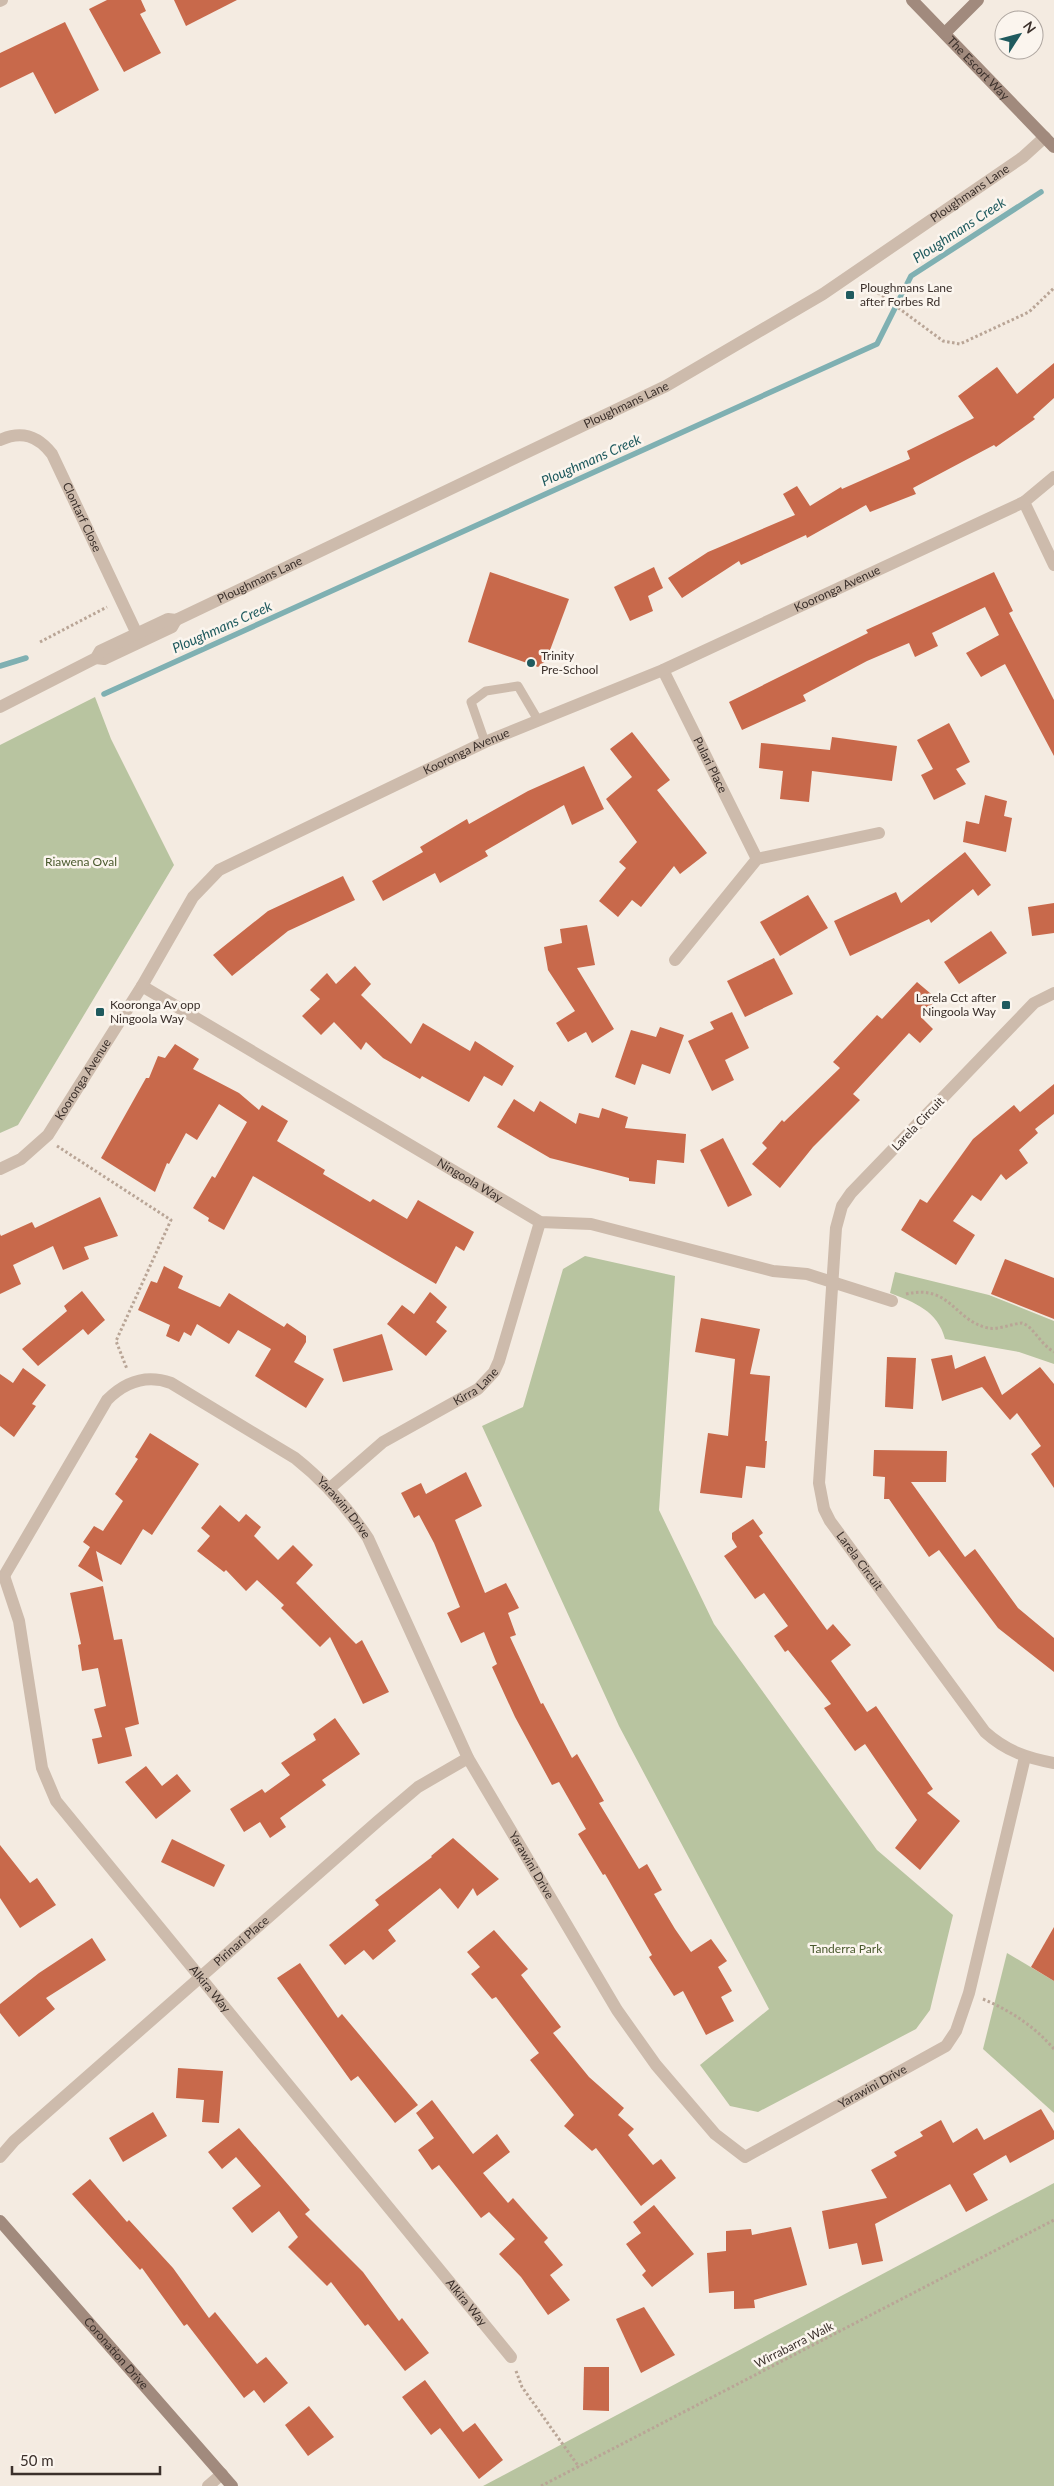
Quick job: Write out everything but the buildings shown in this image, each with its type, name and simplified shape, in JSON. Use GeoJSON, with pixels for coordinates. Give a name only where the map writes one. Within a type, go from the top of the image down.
{"type":"FeatureCollection","features":[{"type":"Feature","properties":{"kind":"main road","name":"The Escort Way"},"geometry":{"type":"LineString","coordinates":[[912,0],[1054,147]]}},
{"type":"Feature","properties":{"kind":"main road"},"geometry":{"type":"LineString","coordinates":[[945,33],[978,0]]}},
{"type":"Feature","properties":{"kind":"main road","name":"Coronation Drive"},"geometry":{"type":"LineString","coordinates":[[0,2221],[232,2486]]}},
{"type":"Feature","properties":{"kind":"street","name":"Ploughmans Lane"},"geometry":{"type":"LineString","coordinates":[[0,707],[96,658],[100,651],[168,619],[176,620],[666,386],[823,294],[1024,157],[1045,137]]}},
{"type":"Feature","properties":{"kind":"street","name":"Clontarf Close"},"geometry":{"type":"LineString","coordinates":[[0,440],[12,434],[28,435],[43,442],[52,454],[137,634]]}},
{"type":"Feature","properties":{"kind":"street","name":"Kooronga Avenue"},"geometry":{"type":"LineString","coordinates":[[0,1169],[22,1159],[44,1138],[142,986],[193,897],[219,870],[485,742],[663,670],[1024,502],[1054,477]]}},
{"type":"Feature","properties":{"kind":"street"},"geometry":{"type":"LineString","coordinates":[[1024,502],[1054,565]]}},
{"type":"Feature","properties":{"kind":"street","name":"Ploughmans Lane"},"geometry":{"type":"LineString","coordinates":[[96,658],[104,659],[172,627],[176,620]]}},
{"type":"Feature","properties":{"kind":"street","name":"Pulari Place"},"geometry":{"type":"LineString","coordinates":[[663,670],[757,859]]}},
{"type":"Feature","properties":{"kind":"street"},"geometry":{"type":"LineString","coordinates":[[675,960],[757,859],[879,833]]}},
{"type":"Feature","properties":{"kind":"street","name":"Ningoola Way"},"geometry":{"type":"LineString","coordinates":[[142,986],[540,1222],[592,1224],[773,1271],[807,1274],[833,1283]]}},
{"type":"Feature","properties":{"kind":"street","name":"Larela Circuit"},"geometry":{"type":"LineString","coordinates":[[1054,993],[1034,1003],[851,1193],[842,1206],[838,1216],[819,1483],[824,1509],[836,1529],[985,1732],[1006,1749],[1025,1757],[1054,1763]]}},
{"type":"Feature","properties":{"kind":"street","name":"Kirra Lane"},"geometry":{"type":"LineString","coordinates":[[329,1489],[383,1442],[478,1389],[487,1382],[499,1361],[540,1222]]}},
{"type":"Feature","properties":{"kind":"street"},"geometry":{"type":"LineString","coordinates":[[833,1283],[892,1301]]}},
{"type":"Feature","properties":{"kind":"street","name":"Yarawini Drive"},"geometry":{"type":"LineString","coordinates":[[2,1576],[107,1400],[117,1390],[132,1382],[158,1378],[171,1383],[295,1458],[329,1489],[359,1524],[375,1551],[468,1758],[617,2010],[638,2040],[716,2134],[745,2157],[946,2046],[956,2031],[969,1993],[1025,1757]]}},
{"type":"Feature","properties":{"kind":"street","name":"Alkira Way"},"geometry":{"type":"LineString","coordinates":[[2,1576],[19,1621],[42,1768],[56,1802],[511,2356]]}},
{"type":"Feature","properties":{"kind":"street","name":"Pirinari Place"},"geometry":{"type":"LineString","coordinates":[[0,2157],[14,2141],[418,1787],[468,1758]]}},
{"type":"Feature","properties":{"kind":"street"},"geometry":{"type":"LineString","coordinates":[[208,2486],[222,2474]]}},
{"type":"Feature","properties":{"kind":"lane"},"geometry":{"type":"LineString","coordinates":[[485,742],[471,702],[486,691],[518,686],[538,720]]}},
{"type":"Feature","properties":{"kind":"path"},"geometry":{"type":"LineString","coordinates":[[872,289],[943,341],[960,344],[1030,312],[1054,288]]}},
{"type":"Feature","properties":{"kind":"path"},"geometry":{"type":"LineString","coordinates":[[40,642],[121,600]]}},
{"type":"Feature","properties":{"kind":"path"},"geometry":{"type":"LineString","coordinates":[[44,1138],[171,1220],[116,1341],[132,1382]]}},
{"type":"Feature","properties":{"kind":"path"},"geometry":{"type":"LineString","coordinates":[[892,1301],[906,1293],[918,1291],[932,1293],[946,1299],[977,1325],[990,1329],[1022,1323],[1027,1324],[1044,1346],[1054,1352]]}},
{"type":"Feature","properties":{"kind":"path"},"geometry":{"type":"LineString","coordinates":[[969,1993],[1007,2009],[1038,2032],[1054,2049]]}},
{"type":"Feature","properties":{"kind":"path","name":"Wirrabarra Walk"},"geometry":{"type":"LineString","coordinates":[[541,2486],[1054,2220]]}},
{"type":"Feature","properties":{"kind":"path"},"geometry":{"type":"LineString","coordinates":[[511,2356],[522,2387],[579,2467]]}},
{"type":"Feature","properties":{"kind":"green space","name":"Riawena Oval"},"geometry":{"type":"Polygon","coordinates":[[[95,697],[111,739],[174,865],[18,1125],[0,1133],[0,745],[95,697]]]}},
{"type":"Feature","properties":{"kind":"green space","name":"Tanderra Park"},"geometry":{"type":"Polygon","coordinates":[[[585,1256],[675,1276],[659,1510],[714,1624],[877,1850],[953,1915],[930,2010],[916,2029],[758,2112],[730,2106],[700,2065],[769,2009],[619,1726],[482,1426],[523,1407],[563,1269],[585,1256]]]}},
{"type":"Feature","properties":{"kind":"green space"},"geometry":{"type":"Polygon","coordinates":[[[895,1272],[989,1295],[1054,1321],[1054,1364],[1019,1352],[945,1339],[937,1321],[924,1309],[890,1293],[895,1272]]]}},
{"type":"Feature","properties":{"kind":"green space"},"geometry":{"type":"Polygon","coordinates":[[[1007,1953],[1054,1981],[1054,2113],[983,2049],[1007,1953]]]}},
{"type":"Feature","properties":{"kind":"green space"},"geometry":{"type":"Polygon","coordinates":[[[1054,2183],[1054,2486],[483,2486],[1054,2183]]]}},
{"type":"Feature","properties":{"kind":"waterway","name":"Ploughmans Creek"},"geometry":{"type":"LineString","coordinates":[[104,694],[877,344],[911,276],[1041,192]]}},
{"type":"Feature","properties":{"kind":"waterway","name":"Ploughmans Creek"},"geometry":{"type":"LineString","coordinates":[[0,666],[26,658]]}},
{"type":"Feature","properties":{"kind":"place","name":"Ploughmans Lane after Forbes Rd"},"geometry":{"type":"Point","coordinates":[850,295]}},
{"type":"Feature","properties":{"kind":"place","name":"Trinity Pre-School"},"geometry":{"type":"Point","coordinates":[531,663]}},
{"type":"Feature","properties":{"kind":"place","name":"Larela Cct after Ningoola Way"},"geometry":{"type":"Point","coordinates":[1006,1005]}},
{"type":"Feature","properties":{"kind":"place","name":"Kooronga Av opp Ningoola Way"},"geometry":{"type":"Point","coordinates":[100,1012]}}]}
